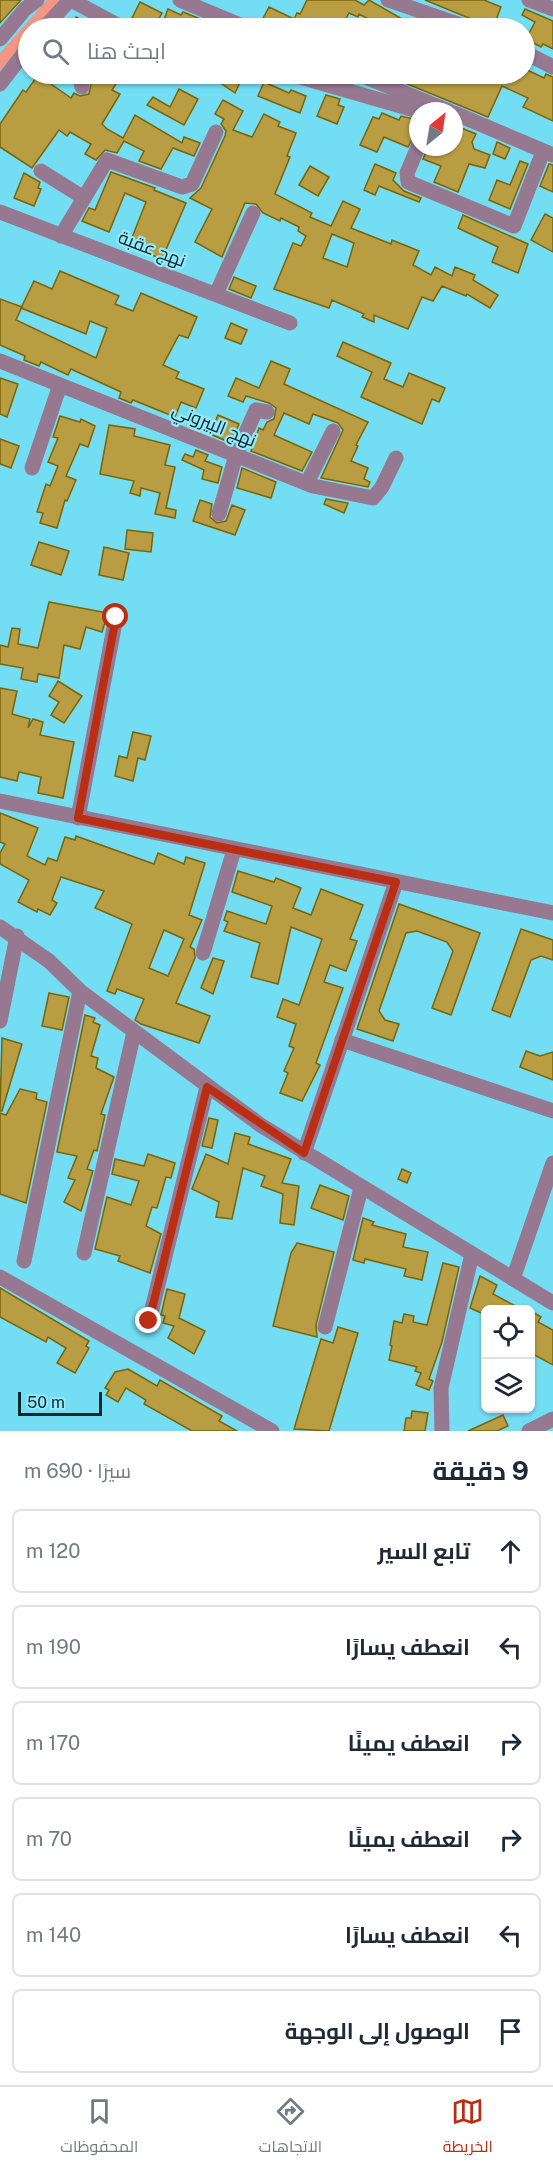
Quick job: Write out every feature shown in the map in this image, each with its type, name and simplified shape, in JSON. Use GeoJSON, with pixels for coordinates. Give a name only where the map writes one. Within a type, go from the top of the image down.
{"type":"FeatureCollection","features":[{"type":"Feature","properties":{"kind":"street"},"geometry":{"type":"LineString","coordinates":[[0,39],[25,9],[37,0]]}},
{"type":"Feature","properties":{"kind":"street"},"geometry":{"type":"LineString","coordinates":[[54,18],[71,0],[104,18]]}},
{"type":"Feature","properties":{"kind":"street"},"geometry":{"type":"LineString","coordinates":[[180,0],[222,18]]}},
{"type":"Feature","properties":{"kind":"street"},"geometry":{"type":"LineString","coordinates":[[388,0],[441,18]]}},
{"type":"Feature","properties":{"kind":"street"},"geometry":{"type":"LineString","coordinates":[[529,0],[553,9]]}},
{"type":"Feature","properties":{"kind":"street"},"geometry":{"type":"LineString","coordinates":[[535,57],[553,67]]}},
{"type":"Feature","properties":{"kind":"street"},"geometry":{"type":"LineString","coordinates":[[0,84],[18,61]]}},
{"type":"Feature","properties":{"kind":"street"},"geometry":{"type":"LineString","coordinates":[[330,84],[409,104]]}},
{"type":"Feature","properties":{"kind":"street"},"geometry":{"type":"LineString","coordinates":[[377,84],[412,102]]}},
{"type":"Feature","properties":{"kind":"street"},"geometry":{"type":"LineString","coordinates":[[463,117],[549,158]]}},
{"type":"Feature","properties":{"kind":"street"},"geometry":{"type":"LineString","coordinates":[[463,126],[549,158]]}},
{"type":"Feature","properties":{"kind":"street"},"geometry":{"type":"LineString","coordinates":[[61,236],[107,160],[182,187],[192,184],[216,132]]}},
{"type":"Feature","properties":{"kind":"street"},"geometry":{"type":"LineString","coordinates":[[414,156],[407,173],[408,182],[514,226],[549,158]]}},
{"type":"Feature","properties":{"kind":"street"},"geometry":{"type":"LineString","coordinates":[[41,171],[84,198]]}},
{"type":"Feature","properties":{"kind":"street","name":"نهج عقبة"},"geometry":{"type":"LineString","coordinates":[[0,212],[291,323]]}},
{"type":"Feature","properties":{"kind":"street"},"geometry":{"type":"LineString","coordinates":[[216,294],[253,213]]}},
{"type":"Feature","properties":{"kind":"street","name":"نهج البيروني"},"geometry":{"type":"LineString","coordinates":[[0,361],[307,483],[374,498],[396,458]]}},
{"type":"Feature","properties":{"kind":"street"},"geometry":{"type":"LineString","coordinates":[[32,468],[60,385]]}},
{"type":"Feature","properties":{"kind":"street"},"geometry":{"type":"LineString","coordinates":[[219,514],[236,455],[256,410],[267,412]]}},
{"type":"Feature","properties":{"kind":"street"},"geometry":{"type":"LineString","coordinates":[[307,483],[333,431]]}},
{"type":"Feature","properties":{"kind":"street"},"geometry":{"type":"LineString","coordinates":[[78,818],[116,617]]}},
{"type":"Feature","properties":{"kind":"street"},"geometry":{"type":"LineString","coordinates":[[0,801],[553,913]]}},
{"type":"Feature","properties":{"kind":"street"},"geometry":{"type":"LineString","coordinates":[[203,952],[234,850]]}},
{"type":"Feature","properties":{"kind":"street"},"geometry":{"type":"LineString","coordinates":[[304,1153],[396,882]]}},
{"type":"Feature","properties":{"kind":"street"},"geometry":{"type":"LineString","coordinates":[[0,927],[17,936],[49,961],[80,991],[207,1087],[304,1153],[553,1303]]}},
{"type":"Feature","properties":{"kind":"street"},"geometry":{"type":"LineString","coordinates":[[0,1021],[17,936]]}},
{"type":"Feature","properties":{"kind":"street"},"geometry":{"type":"LineString","coordinates":[[24,1261],[80,991]]}},
{"type":"Feature","properties":{"kind":"street"},"geometry":{"type":"LineString","coordinates":[[84,1253],[134,1032]]}},
{"type":"Feature","properties":{"kind":"street"},"geometry":{"type":"LineString","coordinates":[[342,1040],[553,1111]]}},
{"type":"Feature","properties":{"kind":"street"},"geometry":{"type":"LineString","coordinates":[[149,1321],[207,1087]]}},
{"type":"Feature","properties":{"kind":"street"},"geometry":{"type":"LineString","coordinates":[[513,1279],[553,1163]]}},
{"type":"Feature","properties":{"kind":"street"},"geometry":{"type":"LineString","coordinates":[[325,1327],[361,1188]]}},
{"type":"Feature","properties":{"kind":"street"},"geometry":{"type":"LineString","coordinates":[[442,1431],[441,1388],[472,1254]]}},
{"type":"Feature","properties":{"kind":"street"},"geometry":{"type":"LineString","coordinates":[[0,1277],[272,1431]]}},
{"type":"Feature","properties":{"kind":"street"},"geometry":{"type":"LineString","coordinates":[[529,1431],[553,1419]]}},
{"type":"Feature","properties":{"kind":"shaded area"},"geometry":{"type":"Polygon","coordinates":[[[47,0],[60,0],[45,18],[31,18],[47,0]]]}},
{"type":"Feature","properties":{"kind":"shaded area"},"geometry":{"type":"Polygon","coordinates":[[[18,33],[18,49],[0,71],[0,53],[18,33]]]}},
{"type":"Feature","properties":{"kind":"building"},"geometry":{"type":"Polygon","coordinates":[[[0,0],[21,0],[0,23],[0,0]]]}},
{"type":"Feature","properties":{"kind":"building"},"geometry":{"type":"Polygon","coordinates":[[[307,0],[355,0],[364,5],[369,0],[400,18],[367,18],[349,13],[346,18],[294,18],[297,13],[300,14],[307,0]]]}},
{"type":"Feature","properties":{"kind":"building"},"geometry":{"type":"Polygon","coordinates":[[[425,0],[484,0],[501,7],[497,18],[469,18],[425,0]]]}},
{"type":"Feature","properties":{"kind":"building"},"geometry":{"type":"Polygon","coordinates":[[[140,2],[162,13],[159,18],[132,18],[140,2]]]}},
{"type":"Feature","properties":{"kind":"building"},"geometry":{"type":"Polygon","coordinates":[[[269,7],[292,18],[263,18],[269,7]]]}},
{"type":"Feature","properties":{"kind":"building"},"geometry":{"type":"Polygon","coordinates":[[[168,9],[181,15],[183,12],[198,18],[165,18],[168,9]]]}},
{"type":"Feature","properties":{"kind":"building"},"geometry":{"type":"Polygon","coordinates":[[[525,9],[553,21],[553,49],[543,44],[541,47],[535,44],[535,18],[522,15],[525,9]]]}},
{"type":"Feature","properties":{"kind":"building"},"geometry":{"type":"Polygon","coordinates":[[[535,74],[544,78],[546,74],[553,77],[553,121],[523,107],[528,98],[502,86],[488,117],[463,107],[463,102],[451,102],[407,84],[535,84],[535,74]]]}},
{"type":"Feature","properties":{"kind":"building"},"geometry":{"type":"Polygon","coordinates":[[[32,84],[51,84],[71,98],[74,93],[80,96],[89,94],[91,84],[116,84],[112,90],[120,94],[102,124],[107,129],[123,138],[135,115],[182,143],[184,137],[200,143],[194,156],[173,148],[161,169],[139,161],[144,151],[124,141],[117,153],[105,150],[96,160],[85,154],[91,144],[70,132],[67,136],[59,130],[32,168],[0,147],[0,124],[23,90],[26,92],[32,84]]]}},
{"type":"Feature","properties":{"kind":"building"},"geometry":{"type":"Polygon","coordinates":[[[222,84],[239,84],[235,93],[222,84]]]}},
{"type":"Feature","properties":{"kind":"building"},"geometry":{"type":"Polygon","coordinates":[[[263,84],[269,84],[289,93],[291,90],[306,96],[300,113],[258,96],[263,84]]]}},
{"type":"Feature","properties":{"kind":"building"},"geometry":{"type":"Polygon","coordinates":[[[179,89],[198,99],[184,125],[147,105],[153,97],[170,107],[179,89]]]}},
{"type":"Feature","properties":{"kind":"building"},"geometry":{"type":"Polygon","coordinates":[[[326,95],[340,99],[338,105],[344,107],[337,124],[317,116],[326,95]]]}},
{"type":"Feature","properties":{"kind":"building"},"geometry":{"type":"Polygon","coordinates":[[[223,100],[243,111],[233,130],[252,137],[264,114],[280,122],[278,126],[296,133],[287,156],[290,157],[275,194],[312,213],[310,217],[331,226],[343,201],[360,209],[351,228],[391,244],[392,240],[419,251],[413,265],[431,275],[435,267],[452,276],[455,267],[475,275],[473,280],[498,295],[490,308],[467,294],[466,296],[442,286],[433,301],[422,297],[408,329],[374,315],[374,322],[362,317],[364,314],[332,300],[329,308],[274,289],[293,243],[301,246],[306,236],[298,231],[299,227],[281,218],[280,221],[263,213],[256,204],[245,203],[222,257],[195,242],[212,209],[190,198],[201,188],[226,131],[221,124],[224,119],[215,114],[223,100]],[[332,234],[323,258],[347,267],[354,243],[332,234]]]}},
{"type":"Feature","properties":{"kind":"building"},"geometry":{"type":"Polygon","coordinates":[[[382,113],[399,120],[401,116],[409,118],[408,147],[384,137],[377,152],[360,145],[373,117],[379,119],[382,113]]]}},
{"type":"Feature","properties":{"kind":"building"},"geometry":{"type":"Polygon","coordinates":[[[463,129],[476,134],[472,142],[474,149],[490,155],[485,168],[469,164],[458,192],[434,182],[441,166],[423,159],[424,156],[463,156],[463,129]]]}},
{"type":"Feature","properties":{"kind":"building"},"geometry":{"type":"Polygon","coordinates":[[[497,142],[510,148],[505,159],[493,154],[497,142]]]}},
{"type":"Feature","properties":{"kind":"building"},"geometry":{"type":"Polygon","coordinates":[[[520,161],[528,164],[510,209],[489,200],[497,180],[510,185],[520,161]]]}},
{"type":"Feature","properties":{"kind":"building"},"geometry":{"type":"Polygon","coordinates":[[[375,164],[396,173],[393,180],[404,191],[421,198],[419,202],[379,186],[375,195],[364,190],[375,164]]]}},
{"type":"Feature","properties":{"kind":"building"},"geometry":{"type":"Polygon","coordinates":[[[549,164],[553,165],[553,192],[540,186],[549,164]]]}},
{"type":"Feature","properties":{"kind":"building"},"geometry":{"type":"Polygon","coordinates":[[[310,166],[329,177],[318,196],[299,185],[310,166]]]}},
{"type":"Feature","properties":{"kind":"building"},"geometry":{"type":"Polygon","coordinates":[[[111,172],[155,188],[154,190],[186,203],[162,259],[146,253],[148,247],[131,240],[146,202],[125,193],[109,232],[82,221],[89,208],[95,210],[111,172]]]}},
{"type":"Feature","properties":{"kind":"building"},"geometry":{"type":"Polygon","coordinates":[[[24,173],[40,182],[38,188],[41,189],[34,206],[14,198],[24,173]]]}},
{"type":"Feature","properties":{"kind":"building"},"geometry":{"type":"Polygon","coordinates":[[[545,214],[553,218],[553,252],[531,240],[545,214]]]}},
{"type":"Feature","properties":{"kind":"building"},"geometry":{"type":"Polygon","coordinates":[[[463,215],[528,244],[518,273],[492,262],[498,247],[458,228],[463,215]]]}},
{"type":"Feature","properties":{"kind":"building"},"geometry":{"type":"Polygon","coordinates":[[[60,271],[119,296],[115,304],[133,311],[141,293],[197,317],[188,338],[179,335],[163,365],[179,372],[176,378],[204,389],[196,408],[181,402],[175,417],[133,400],[131,403],[119,398],[121,392],[71,369],[68,375],[41,362],[39,366],[24,360],[25,356],[0,345],[0,299],[22,307],[34,281],[52,289],[60,271]],[[21,308],[16,320],[96,358],[107,328],[90,321],[86,334],[21,308]]]}},
{"type":"Feature","properties":{"kind":"building"},"geometry":{"type":"Polygon","coordinates":[[[234,277],[256,286],[251,298],[229,289],[234,277]]]}},
{"type":"Feature","properties":{"kind":"building"},"geometry":{"type":"Polygon","coordinates":[[[231,323],[247,330],[241,344],[225,338],[231,323]]]}},
{"type":"Feature","properties":{"kind":"building"},"geometry":{"type":"Polygon","coordinates":[[[343,342],[391,363],[384,379],[403,387],[409,373],[445,388],[439,402],[432,399],[422,424],[361,397],[372,372],[337,356],[343,342]]]}},
{"type":"Feature","properties":{"kind":"building"},"geometry":{"type":"Polygon","coordinates":[[[271,361],[290,369],[284,384],[368,422],[356,445],[358,446],[351,461],[368,468],[364,479],[370,482],[368,487],[321,478],[343,430],[338,423],[313,414],[309,424],[284,413],[274,435],[312,452],[302,471],[251,451],[259,428],[263,430],[267,422],[274,419],[276,408],[269,403],[246,396],[243,402],[228,396],[236,378],[259,388],[271,361]]]}},
{"type":"Feature","properties":{"kind":"building"},"geometry":{"type":"Polygon","coordinates":[[[0,378],[18,384],[7,417],[0,414],[0,378]]]}},
{"type":"Feature","properties":{"kind":"building"},"geometry":{"type":"Polygon","coordinates":[[[218,415],[239,424],[231,443],[210,434],[218,415]]]}},
{"type":"Feature","properties":{"kind":"building"},"geometry":{"type":"Polygon","coordinates":[[[60,416],[80,422],[81,419],[95,426],[88,447],[80,444],[66,476],[76,480],[67,501],[65,500],[57,528],[40,523],[43,513],[37,512],[46,484],[50,486],[58,466],[48,462],[58,438],[53,437],[60,416]]]}},
{"type":"Feature","properties":{"kind":"building"},"geometry":{"type":"Polygon","coordinates":[[[109,425],[135,429],[134,436],[170,445],[165,465],[175,467],[166,508],[176,510],[175,518],[155,514],[160,493],[141,488],[140,496],[130,493],[134,481],[100,474],[109,425]]]}},
{"type":"Feature","properties":{"kind":"building"},"geometry":{"type":"Polygon","coordinates":[[[0,439],[19,446],[11,468],[0,464],[0,439]]]}},
{"type":"Feature","properties":{"kind":"building"},"geometry":{"type":"Polygon","coordinates":[[[196,450],[208,455],[205,461],[222,467],[218,483],[202,479],[204,470],[182,460],[185,454],[193,457],[196,450]]]}},
{"type":"Feature","properties":{"kind":"building"},"geometry":{"type":"Polygon","coordinates":[[[242,468],[276,482],[271,498],[237,488],[242,468]]]}},
{"type":"Feature","properties":{"kind":"building"},"geometry":{"type":"Polygon","coordinates":[[[326,499],[348,503],[344,513],[324,504],[326,499]]]}},
{"type":"Feature","properties":{"kind":"building"},"geometry":{"type":"Polygon","coordinates":[[[200,500],[212,504],[210,517],[217,523],[226,521],[232,505],[245,510],[235,535],[193,521],[200,500]]]}},
{"type":"Feature","properties":{"kind":"building"},"geometry":{"type":"Polygon","coordinates":[[[127,530],[153,533],[151,552],[125,549],[127,530]]]}},
{"type":"Feature","properties":{"kind":"building"},"geometry":{"type":"Polygon","coordinates":[[[39,542],[69,551],[61,575],[31,565],[39,542]]]}},
{"type":"Feature","properties":{"kind":"building"},"geometry":{"type":"Polygon","coordinates":[[[104,547],[129,553],[123,580],[99,575],[104,547]]]}},
{"type":"Feature","properties":{"kind":"building"},"geometry":{"type":"Polygon","coordinates":[[[49,602],[108,613],[102,632],[86,627],[80,649],[64,645],[59,678],[38,674],[37,682],[21,679],[23,668],[0,664],[0,645],[8,647],[12,628],[20,629],[18,644],[38,648],[49,602]]]}},
{"type":"Feature","properties":{"kind":"building"},"geometry":{"type":"Polygon","coordinates":[[[58,681],[82,696],[64,723],[51,715],[59,702],[49,696],[58,681]]]}},
{"type":"Feature","properties":{"kind":"building"},"geometry":{"type":"Polygon","coordinates":[[[0,688],[17,691],[12,714],[30,719],[28,728],[33,719],[43,722],[40,735],[74,742],[63,798],[38,793],[41,777],[19,772],[17,781],[0,777],[0,688]]]}},
{"type":"Feature","properties":{"kind":"building"},"geometry":{"type":"Polygon","coordinates":[[[133,732],[151,736],[145,760],[138,758],[133,781],[115,776],[119,756],[127,758],[133,732]]]}},
{"type":"Feature","properties":{"kind":"building"},"geometry":{"type":"Polygon","coordinates":[[[0,813],[38,828],[27,856],[45,865],[48,858],[57,861],[65,837],[75,840],[76,836],[154,864],[158,853],[184,864],[186,857],[205,863],[189,915],[202,920],[190,947],[194,949],[195,958],[176,1003],[210,1016],[199,1043],[141,1024],[135,1020],[144,999],[117,989],[115,994],[107,991],[132,924],[95,908],[104,891],[61,877],[52,900],[57,903],[50,915],[38,909],[37,912],[18,902],[29,880],[0,864],[0,853],[5,844],[0,842],[0,813]],[[164,930],[149,968],[168,976],[184,939],[164,930]]]}},
{"type":"Feature","properties":{"kind":"building"},"geometry":{"type":"Polygon","coordinates":[[[238,871],[274,882],[276,878],[301,888],[293,908],[311,915],[321,889],[363,905],[350,939],[357,941],[346,971],[330,965],[324,982],[343,988],[316,1063],[320,1065],[302,1101],[280,1093],[288,1073],[284,1071],[294,1048],[289,1046],[296,1024],[277,1017],[283,999],[299,1005],[322,939],[291,927],[278,984],[251,977],[260,943],[224,931],[228,922],[224,920],[227,911],[266,924],[272,906],[232,892],[238,871]]]}},
{"type":"Feature","properties":{"kind":"building"},"geometry":{"type":"Polygon","coordinates":[[[399,904],[480,933],[451,1015],[432,1008],[453,951],[447,942],[417,931],[406,933],[379,1011],[385,1020],[399,1024],[393,1041],[357,1029],[399,904]]]}},
{"type":"Feature","properties":{"kind":"building"},"geometry":{"type":"Polygon","coordinates":[[[521,929],[553,940],[553,960],[541,956],[531,960],[510,1017],[492,1010],[521,929]]]}},
{"type":"Feature","properties":{"kind":"building"},"geometry":{"type":"Polygon","coordinates":[[[213,958],[224,961],[213,994],[201,988],[213,958]]]}},
{"type":"Feature","properties":{"kind":"building"},"geometry":{"type":"Polygon","coordinates":[[[49,993],[69,997],[62,1030],[42,1026],[49,993]]]}},
{"type":"Feature","properties":{"kind":"building"},"geometry":{"type":"Polygon","coordinates":[[[85,1015],[95,1018],[93,1022],[100,1025],[91,1056],[98,1058],[96,1068],[114,1077],[101,1114],[105,1115],[97,1151],[94,1150],[87,1169],[93,1171],[81,1211],[64,1202],[75,1180],[68,1178],[77,1156],[57,1152],[85,1015]]]}},
{"type":"Feature","properties":{"kind":"building"},"geometry":{"type":"Polygon","coordinates":[[[2,1038],[22,1044],[2,1111],[0,1111],[2,1038]]]}},
{"type":"Feature","properties":{"kind":"building"},"geometry":{"type":"Polygon","coordinates":[[[526,1051],[540,1056],[553,1052],[553,1080],[520,1067],[526,1051]]]}},
{"type":"Feature","properties":{"kind":"building"},"geometry":{"type":"Polygon","coordinates":[[[20,1089],[37,1093],[36,1099],[47,1102],[26,1203],[0,1194],[0,1113],[6,1115],[20,1089]]]}},
{"type":"Feature","properties":{"kind":"building"},"geometry":{"type":"Polygon","coordinates":[[[209,1118],[218,1120],[212,1148],[202,1146],[209,1118]]]}},
{"type":"Feature","properties":{"kind":"building"},"geometry":{"type":"Polygon","coordinates":[[[235,1133],[250,1137],[248,1144],[291,1159],[282,1183],[299,1186],[294,1225],[280,1223],[283,1194],[261,1186],[265,1176],[243,1168],[232,1219],[216,1217],[219,1202],[192,1189],[206,1154],[228,1164],[235,1133]]]}},
{"type":"Feature","properties":{"kind":"building"},"geometry":{"type":"Polygon","coordinates":[[[148,1154],[175,1163],[171,1178],[166,1177],[157,1208],[152,1207],[146,1226],[161,1234],[150,1273],[118,1261],[120,1256],[95,1249],[107,1197],[131,1205],[139,1181],[112,1174],[115,1159],[144,1166],[148,1154]]]}},
{"type":"Feature","properties":{"kind":"building"},"geometry":{"type":"Polygon","coordinates":[[[402,1169],[411,1173],[407,1183],[398,1179],[402,1169]]]}},
{"type":"Feature","properties":{"kind":"building"},"geometry":{"type":"Polygon","coordinates":[[[320,1185],[349,1196],[343,1220],[311,1208],[320,1185]]]}},
{"type":"Feature","properties":{"kind":"building"},"geometry":{"type":"Polygon","coordinates":[[[363,1218],[374,1222],[372,1225],[406,1234],[403,1247],[428,1252],[422,1280],[404,1276],[406,1269],[365,1259],[364,1263],[353,1260],[363,1218]]]}},
{"type":"Feature","properties":{"kind":"building"},"geometry":{"type":"Polygon","coordinates":[[[297,1243],[334,1252],[316,1325],[317,1337],[273,1326],[291,1253],[297,1243]]]}},
{"type":"Feature","properties":{"kind":"building"},"geometry":{"type":"Polygon","coordinates":[[[443,1263],[459,1267],[442,1342],[429,1379],[433,1381],[429,1390],[416,1385],[421,1373],[415,1371],[417,1367],[389,1360],[392,1346],[390,1345],[394,1321],[402,1323],[404,1314],[414,1316],[413,1322],[427,1325],[443,1263]]]}},
{"type":"Feature","properties":{"kind":"building"},"geometry":{"type":"Polygon","coordinates":[[[480,1276],[497,1285],[493,1294],[514,1305],[481,1305],[481,1313],[470,1308],[480,1276]]]}},
{"type":"Feature","properties":{"kind":"building"},"geometry":{"type":"Polygon","coordinates":[[[0,1288],[89,1341],[86,1346],[89,1348],[75,1373],[57,1363],[66,1348],[48,1337],[46,1342],[0,1317],[0,1288]]]}},
{"type":"Feature","properties":{"kind":"building"},"geometry":{"type":"Polygon","coordinates":[[[167,1289],[185,1294],[179,1318],[205,1331],[194,1354],[168,1338],[174,1326],[163,1323],[165,1316],[161,1315],[167,1289]]]}},
{"type":"Feature","properties":{"kind":"building"},"geometry":{"type":"Polygon","coordinates":[[[535,1313],[541,1317],[538,1322],[553,1330],[553,1365],[535,1355],[535,1313]]]}},
{"type":"Feature","properties":{"kind":"building"},"geometry":{"type":"Polygon","coordinates":[[[338,1327],[358,1333],[329,1431],[294,1429],[321,1339],[333,1343],[338,1327]]]}},
{"type":"Feature","properties":{"kind":"building"},"geometry":{"type":"Polygon","coordinates":[[[128,1369],[157,1386],[160,1380],[222,1416],[219,1421],[237,1431],[192,1431],[144,1404],[146,1400],[126,1388],[118,1402],[106,1395],[109,1390],[105,1388],[115,1372],[128,1369]]]}},
{"type":"Feature","properties":{"kind":"building"},"geometry":{"type":"Polygon","coordinates":[[[412,1411],[428,1413],[425,1431],[404,1431],[406,1418],[411,1418],[412,1411]]]}},
{"type":"Feature","properties":{"kind":"building"},"geometry":{"type":"Polygon","coordinates":[[[503,1415],[508,1426],[497,1431],[468,1431],[503,1415]]]}},
{"type":"Feature","properties":{"kind":"route"},"geometry":{"type":"LineString","coordinates":[[116,617],[78,818],[396,882],[304,1153],[207,1087],[149,1321]]}}]}
